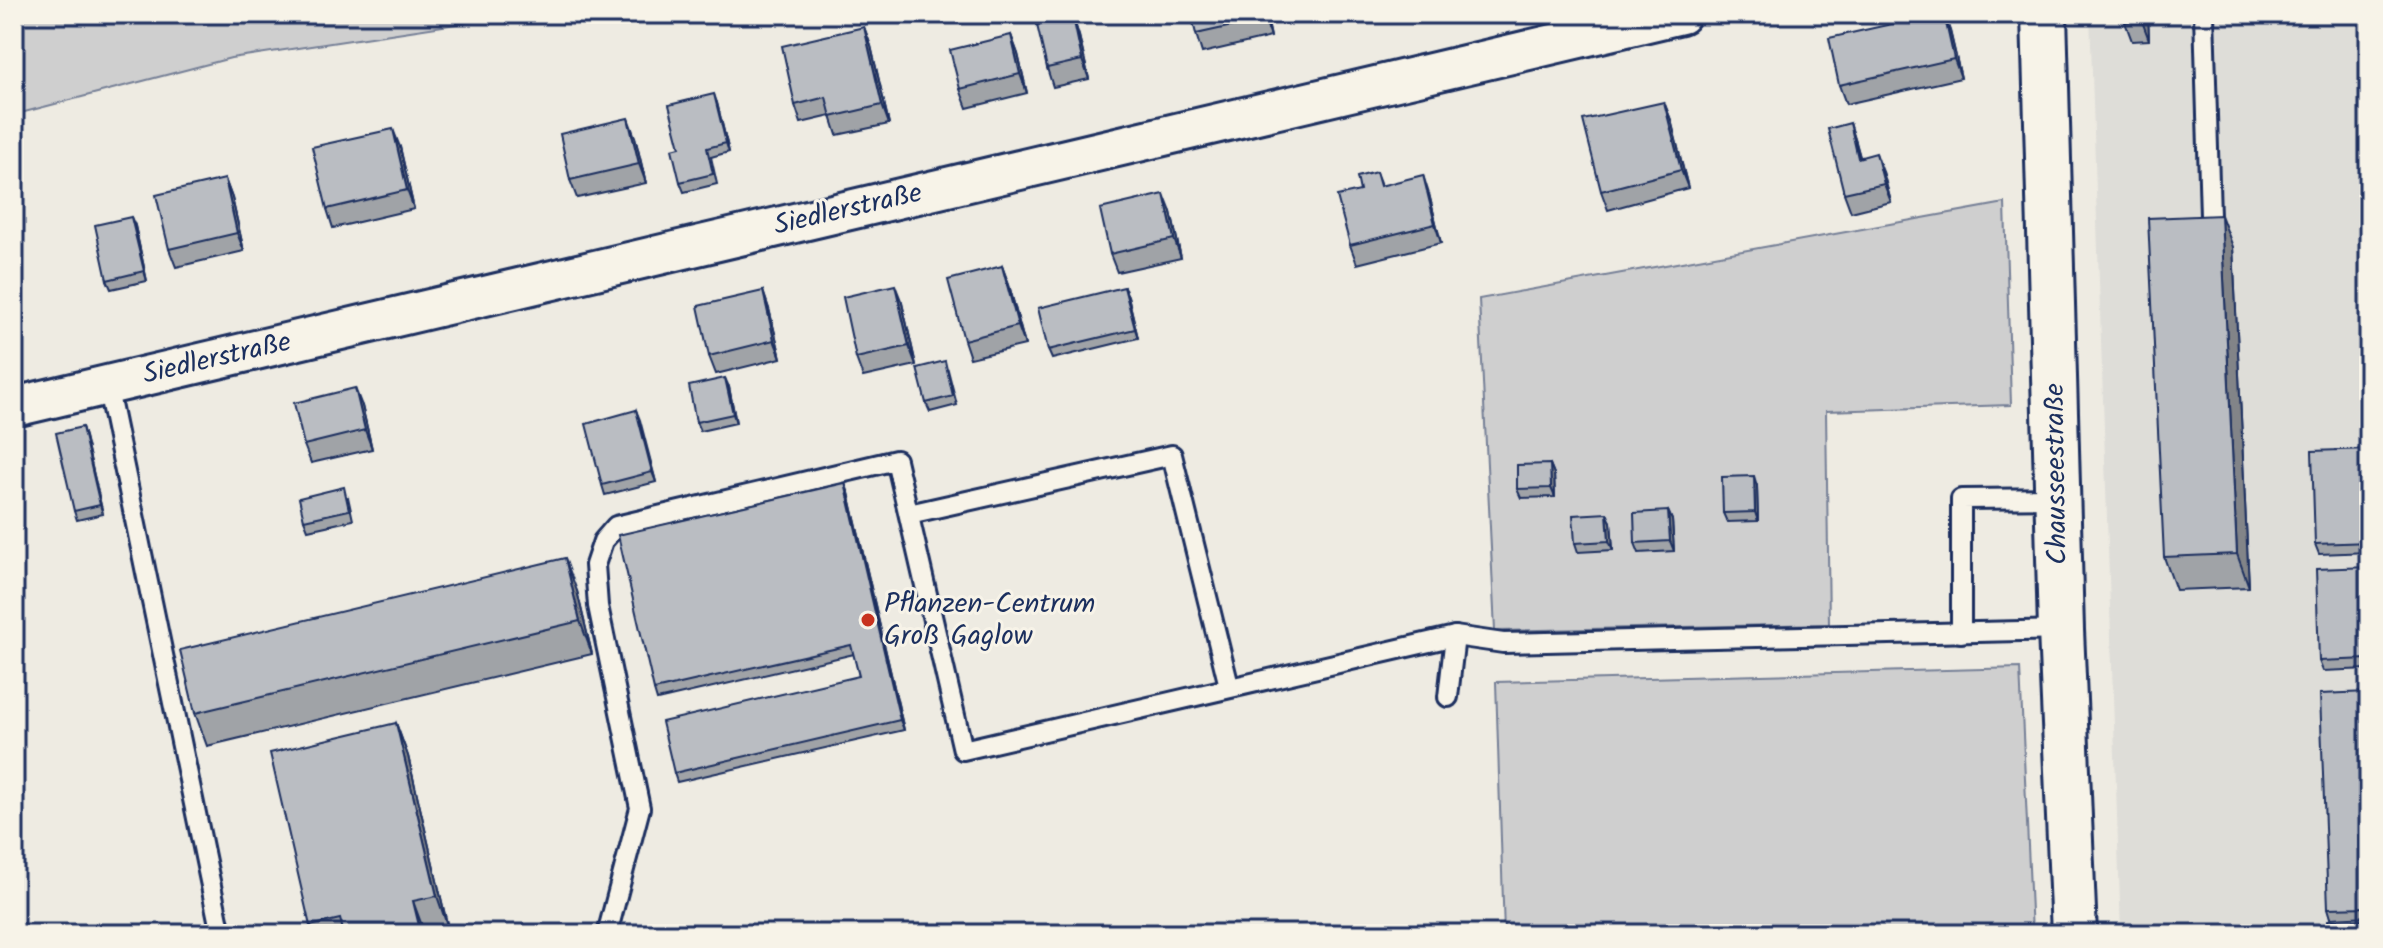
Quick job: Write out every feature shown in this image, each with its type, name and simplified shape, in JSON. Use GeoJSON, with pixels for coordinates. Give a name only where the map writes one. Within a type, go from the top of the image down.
{"type":"FeatureCollection","features":[{"type":"Feature","properties":{"kind":"main road","name":"Chausseestraße"},"geometry":{"type":"LineString","coordinates":[[2044,14],[2061,630],[2074,934]]}},
{"type":"Feature","properties":{"kind":"street","name":"Siedlerstraße"},"geometry":{"type":"LineString","coordinates":[[14,407],[1681,14]]}},
{"type":"Feature","properties":{"kind":"lane"},"geometry":{"type":"LineString","coordinates":[[2204,14],[2210,216]]}},
{"type":"Feature","properties":{"kind":"lane"},"geometry":{"type":"LineString","coordinates":[[107,385],[221,934]]}},
{"type":"Feature","properties":{"kind":"lane"},"geometry":{"type":"LineString","coordinates":[[909,514],[1172,455],[1229,686]]}},
{"type":"Feature","properties":{"kind":"lane"},"geometry":{"type":"LineString","coordinates":[[607,934],[640,808],[598,606],[595,565],[603,541],[616,526],[896,460],[963,750],[1455,636],[1503,643],[2061,630]]}},
{"type":"Feature","properties":{"kind":"lane"},"geometry":{"type":"LineString","coordinates":[[1961,633],[1961,499],[2057,498]]}},
{"type":"Feature","properties":{"kind":"lane"},"geometry":{"type":"LineString","coordinates":[[1448,697],[1455,636]]}},
{"type":"Feature","properties":{"kind":"shaded area"},"geometry":{"type":"Polygon","coordinates":[[[14,14],[523,14],[231,58],[17,114],[14,14]]]}},
{"type":"Feature","properties":{"kind":"shaded area"},"geometry":{"type":"Polygon","coordinates":[[[2090,14],[2369,14],[2369,934],[2121,934],[2090,14]]]}},
{"type":"Feature","properties":{"kind":"shaded area"},"geometry":{"type":"Polygon","coordinates":[[[2005,203],[2011,405],[1826,411],[1829,624],[1495,631],[1479,299],[2005,203]]]}},
{"type":"Feature","properties":{"kind":"shaded area"},"geometry":{"type":"Polygon","coordinates":[[[2020,668],[2032,934],[1504,934],[1496,682],[2020,668]]]}},
{"type":"Feature","properties":{"kind":"building"},"geometry":{"type":"Polygon","coordinates":[[[1191,14],[1263,14],[1264,19],[1196,34],[1191,14]]]}},
{"type":"Feature","properties":{"kind":"building"},"geometry":{"type":"Polygon","coordinates":[[[1944,14],[1954,59],[1839,85],[1829,38],[1944,14]]]}},
{"type":"Feature","properties":{"kind":"building"},"geometry":{"type":"Polygon","coordinates":[[[2125,14],[2142,14],[2142,21],[2125,22],[2125,14]]]}},
{"type":"Feature","properties":{"kind":"building"},"geometry":{"type":"Polygon","coordinates":[[[1073,17],[1082,60],[1047,68],[1037,25],[1073,17]]]}},
{"type":"Feature","properties":{"kind":"building"},"geometry":{"type":"Polygon","coordinates":[[[864,27],[882,105],[831,117],[826,97],[795,105],[782,46],[864,27]]]}},
{"type":"Feature","properties":{"kind":"building"},"geometry":{"type":"Polygon","coordinates":[[[1011,35],[1020,74],[960,89],[950,50],[1011,35]]]}},
{"type":"Feature","properties":{"kind":"building"},"geometry":{"type":"Polygon","coordinates":[[[714,94],[726,143],[707,148],[713,174],[680,182],[672,149],[680,147],[669,105],[714,94]]]}},
{"type":"Feature","properties":{"kind":"building"},"geometry":{"type":"Polygon","coordinates":[[[1664,102],[1681,170],[1601,191],[1583,120],[1664,102]]]}},
{"type":"Feature","properties":{"kind":"building"},"geometry":{"type":"Polygon","coordinates":[[[628,118],[639,164],[570,180],[560,134],[628,118]]]}},
{"type":"Feature","properties":{"kind":"building"},"geometry":{"type":"Polygon","coordinates":[[[1850,123],[1858,158],[1876,153],[1884,184],[1844,193],[1828,129],[1850,123]]]}},
{"type":"Feature","properties":{"kind":"building"},"geometry":{"type":"Polygon","coordinates":[[[393,129],[407,190],[327,209],[312,147],[393,129]]]}},
{"type":"Feature","properties":{"kind":"building"},"geometry":{"type":"Polygon","coordinates":[[[1376,172],[1380,186],[1423,175],[1435,224],[1350,245],[1337,196],[1360,191],[1357,177],[1376,172]]]}},
{"type":"Feature","properties":{"kind":"building"},"geometry":{"type":"Polygon","coordinates":[[[225,179],[237,233],[169,249],[156,195],[225,179]]]}},
{"type":"Feature","properties":{"kind":"building"},"geometry":{"type":"Polygon","coordinates":[[[1164,194],[1174,239],[1110,254],[1100,209],[1164,194]]]}},
{"type":"Feature","properties":{"kind":"building"},"geometry":{"type":"Polygon","coordinates":[[[2221,215],[2237,554],[2164,557],[2148,218],[2221,215]]]}},
{"type":"Feature","properties":{"kind":"building"},"geometry":{"type":"Polygon","coordinates":[[[131,217],[144,271],[107,280],[95,225],[131,217]]]}},
{"type":"Feature","properties":{"kind":"building"},"geometry":{"type":"Polygon","coordinates":[[[1002,266],[1018,326],[964,340],[948,280],[1002,266]]]}},
{"type":"Feature","properties":{"kind":"building"},"geometry":{"type":"Polygon","coordinates":[[[895,285],[909,346],[856,358],[843,297],[895,285]]]}},
{"type":"Feature","properties":{"kind":"building"},"geometry":{"type":"Polygon","coordinates":[[[1124,287],[1135,329],[1048,350],[1038,308],[1124,287]]]}},
{"type":"Feature","properties":{"kind":"building"},"geometry":{"type":"Polygon","coordinates":[[[763,291],[774,340],[709,356],[698,306],[763,291]]]}},
{"type":"Feature","properties":{"kind":"building"},"geometry":{"type":"Polygon","coordinates":[[[945,361],[953,396],[926,403],[917,368],[945,361]]]}},
{"type":"Feature","properties":{"kind":"building"},"geometry":{"type":"Polygon","coordinates":[[[725,378],[733,414],[696,422],[689,386],[725,378]]]}},
{"type":"Feature","properties":{"kind":"building"},"geometry":{"type":"Polygon","coordinates":[[[355,388],[365,430],[304,445],[294,403],[355,388]]]}},
{"type":"Feature","properties":{"kind":"building"},"geometry":{"type":"Polygon","coordinates":[[[636,410],[652,472],[602,485],[586,424],[636,410]]]}},
{"type":"Feature","properties":{"kind":"building"},"geometry":{"type":"Polygon","coordinates":[[[82,427],[100,505],[74,511],[56,433],[82,427]]]}},
{"type":"Feature","properties":{"kind":"building"},"geometry":{"type":"Polygon","coordinates":[[[2369,449],[2369,542],[2315,544],[2312,451],[2369,449]]]}},
{"type":"Feature","properties":{"kind":"building"},"geometry":{"type":"Polygon","coordinates":[[[1550,464],[1551,488],[1517,489],[1517,465],[1550,464]]]}},
{"type":"Feature","properties":{"kind":"building"},"geometry":{"type":"Polygon","coordinates":[[[1754,476],[1755,512],[1723,513],[1722,477],[1754,476]]]}},
{"type":"Feature","properties":{"kind":"building"},"geometry":{"type":"Polygon","coordinates":[[[845,483],[900,720],[674,773],[662,722],[859,676],[851,645],[654,690],[618,535],[845,483]]]}},
{"type":"Feature","properties":{"kind":"building"},"geometry":{"type":"Polygon","coordinates":[[[344,487],[349,510],[304,520],[299,498],[344,487]]]}},
{"type":"Feature","properties":{"kind":"building"},"geometry":{"type":"Polygon","coordinates":[[[1668,511],[1670,541],[1635,543],[1634,513],[1668,511]]]}},
{"type":"Feature","properties":{"kind":"building"},"geometry":{"type":"Polygon","coordinates":[[[1607,513],[1609,541],[1575,543],[1573,515],[1607,513]]]}},
{"type":"Feature","properties":{"kind":"building"},"geometry":{"type":"Polygon","coordinates":[[[565,558],[580,621],[195,713],[180,650],[565,558]]]}},
{"type":"Feature","properties":{"kind":"building"},"geometry":{"type":"Polygon","coordinates":[[[2369,567],[2369,659],[2319,661],[2316,569],[2369,567]]]}},
{"type":"Feature","properties":{"kind":"building"},"geometry":{"type":"Polygon","coordinates":[[[2369,692],[2369,907],[2328,908],[2320,694],[2369,692]]]}},
{"type":"Feature","properties":{"kind":"building"},"geometry":{"type":"Polygon","coordinates":[[[396,723],[437,896],[413,901],[421,934],[344,934],[340,919],[310,926],[270,753],[396,723]]]}},
{"type":"Feature","properties":{"kind":"building"},"geometry":{"type":"Polygon","coordinates":[[[2369,919],[2369,934],[2328,934],[2328,920],[2369,919]]]}},
{"type":"Feature","properties":{"kind":"place","name":"Pflanzen-Centrum Groß Gaglow"},"geometry":{"type":"Point","coordinates":[868,620]}}]}
